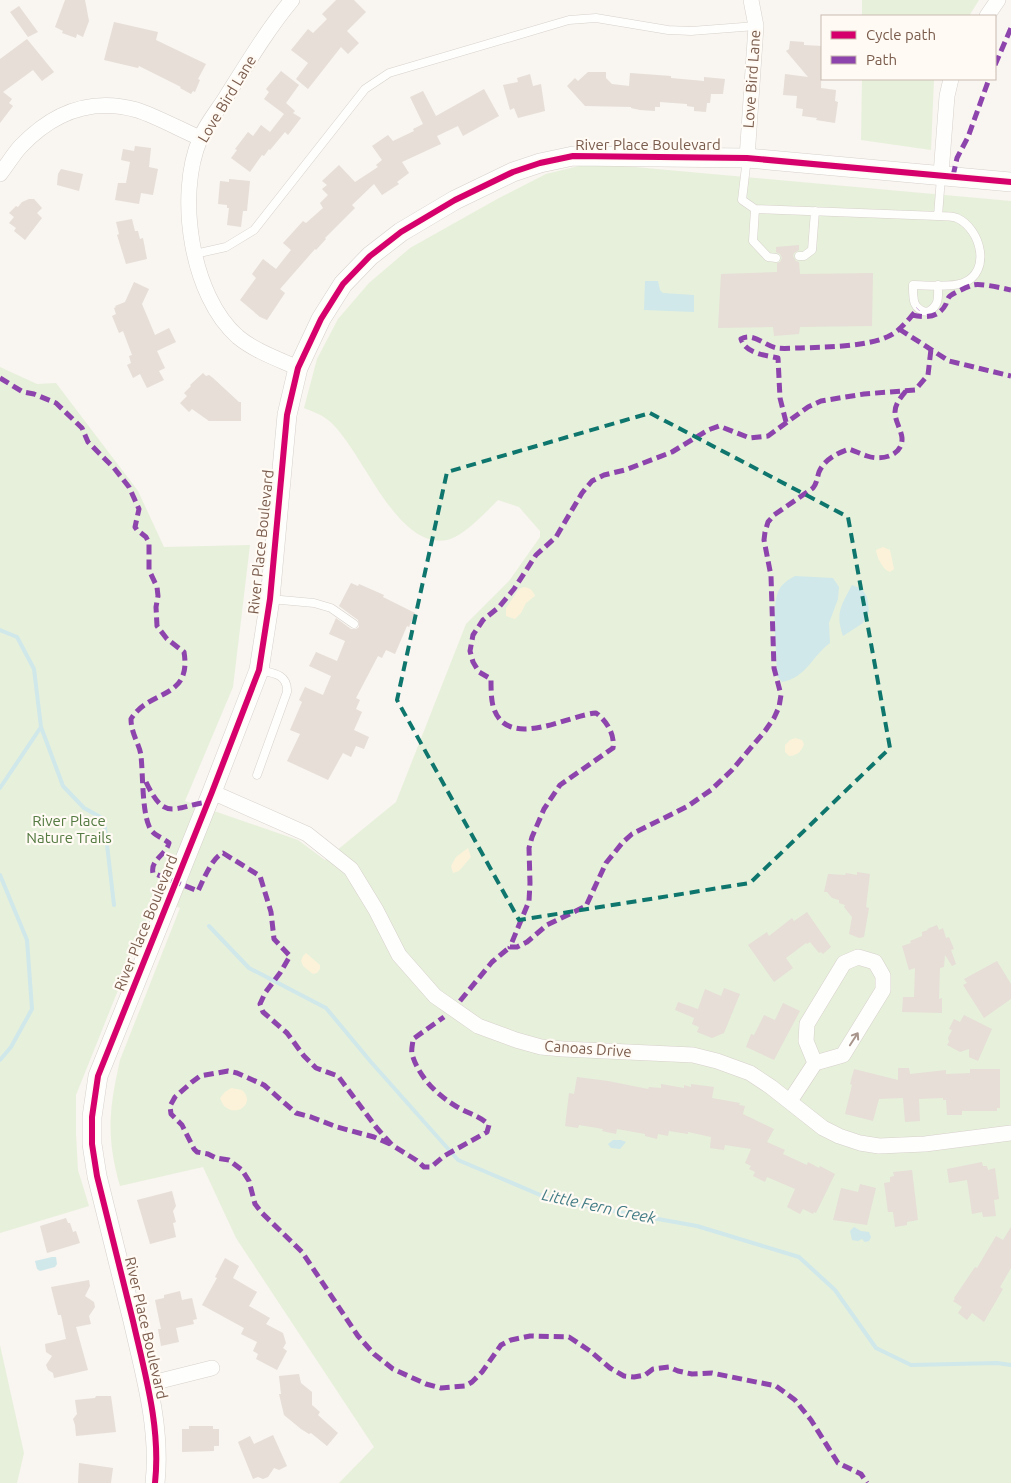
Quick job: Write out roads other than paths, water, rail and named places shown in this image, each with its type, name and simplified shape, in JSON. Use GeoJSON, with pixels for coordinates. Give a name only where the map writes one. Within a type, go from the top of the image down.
{"type":"FeatureCollection","features":[{"type":"Feature","properties":{"kind":"street","name":"Love Bird Lane"},"geometry":{"type":"LineString","coordinates":[[292,0],[259,45],[200,138],[190,171],[188,207],[195,254],[205,290],[214,307],[226,324],[239,337],[259,351],[298,368]]}},
{"type":"Feature","properties":{"kind":"street","name":"Love Bird Lane"},"geometry":{"type":"LineString","coordinates":[[747,158],[756,26],[750,0]]}},
{"type":"Feature","properties":{"kind":"street"},"geometry":{"type":"LineString","coordinates":[[988,15],[998,0]]}},
{"type":"Feature","properties":{"kind":"street"},"geometry":{"type":"LineString","coordinates":[[941,174],[951,80]]}},
{"type":"Feature","properties":{"kind":"street"},"geometry":{"type":"LineString","coordinates":[[0,174],[21,147],[47,124],[70,111],[86,106],[103,105],[136,110],[200,138]]}},
{"type":"Feature","properties":{"kind":"street","name":"River Place Boulevard"},"geometry":{"type":"LineString","coordinates":[[155,1483],[156,1453],[148,1384],[98,1176],[92,1144],[92,1117],[98,1076],[259,670],[270,598],[287,415],[298,368],[321,318],[344,284],[370,256],[401,232],[455,200],[513,172],[573,156],[747,158],[941,174],[1011,182]]}},
{"type":"Feature","properties":{"kind":"street","name":"Canoas Drive"},"geometry":{"type":"LineString","coordinates":[[212,792],[307,834],[351,869],[400,955],[435,996],[478,1026],[541,1047],[563,1050],[693,1055],[717,1061],[750,1074],[790,1101],[823,1128],[860,1143],[879,1146],[925,1144],[1011,1133]]}},
{"type":"Feature","properties":{"kind":"street"},"geometry":{"type":"LineString","coordinates":[[790,1101],[815,1062],[843,1055],[863,1025],[883,990],[883,976],[875,962],[858,957],[844,962],[807,1024],[806,1041],[815,1062]]}},
{"type":"Feature","properties":{"kind":"street"},"geometry":{"type":"LineString","coordinates":[[148,1384],[212,1368]]}},
{"type":"Feature","properties":{"kind":"lane"},"geometry":{"type":"LineString","coordinates":[[195,254],[226,247],[254,230],[365,89],[390,72],[569,20],[596,18],[668,30],[691,31],[756,26]]}},
{"type":"Feature","properties":{"kind":"lane"},"geometry":{"type":"LineString","coordinates":[[747,158],[742,200],[755,209],[954,217],[974,234],[978,242],[981,260],[976,273],[970,279],[962,283],[938,285]]}},
{"type":"Feature","properties":{"kind":"lane"},"geometry":{"type":"LineString","coordinates":[[938,216],[941,174]]}},
{"type":"Feature","properties":{"kind":"lane"},"geometry":{"type":"LineString","coordinates":[[755,209],[753,241],[768,257],[776,258]]}},
{"type":"Feature","properties":{"kind":"lane"},"geometry":{"type":"LineString","coordinates":[[799,256],[804,256],[812,250],[815,211]]}},
{"type":"Feature","properties":{"kind":"lane"},"geometry":{"type":"LineString","coordinates":[[270,598],[314,603],[331,608],[354,624]]}},
{"type":"Feature","properties":{"kind":"lane"},"geometry":{"type":"LineString","coordinates":[[257,776],[287,692],[284,679],[278,675],[259,670]]}},
{"type":"Feature","properties":{"kind":"water"},"geometry":{"type":"Polygon","coordinates":[[[645,281],[658,281],[660,290],[663,293],[694,295],[694,312],[644,310],[645,281]]]}},
{"type":"Feature","properties":{"kind":"water"},"geometry":{"type":"Polygon","coordinates":[[[795,576],[833,578],[839,587],[838,599],[829,623],[830,643],[798,676],[782,682],[777,676],[776,600],[781,587],[795,576]]]}},
{"type":"Feature","properties":{"kind":"water"},"geometry":{"type":"Polygon","coordinates":[[[852,585],[862,589],[867,597],[869,611],[863,623],[843,636],[839,615],[852,585]]]}},
{"type":"Feature","properties":{"kind":"water"},"geometry":{"type":"Polygon","coordinates":[[[613,1140],[626,1142],[620,1149],[611,1148],[608,1144],[613,1140]]]}},
{"type":"Feature","properties":{"kind":"water"},"geometry":{"type":"Polygon","coordinates":[[[854,1227],[861,1231],[869,1232],[871,1237],[869,1241],[865,1242],[862,1239],[858,1241],[852,1240],[850,1231],[854,1227]]]}},
{"type":"Feature","properties":{"kind":"water"},"geometry":{"type":"Polygon","coordinates":[[[56,1257],[57,1264],[55,1267],[40,1271],[37,1269],[35,1261],[56,1257]]]}},
{"type":"Feature","properties":{"kind":"waterway","name":"Little Fern Creek"},"geometry":{"type":"LineString","coordinates":[[0,630],[17,637],[34,669],[41,727],[63,786],[84,808],[104,819],[114,905]]}},
{"type":"Feature","properties":{"kind":"waterway"},"geometry":{"type":"LineString","coordinates":[[0,788],[41,727]]}},
{"type":"Feature","properties":{"kind":"waterway"},"geometry":{"type":"LineString","coordinates":[[0,875],[27,940],[32,1009],[11,1047],[0,1060]]}},
{"type":"Feature","properties":{"kind":"waterway","name":"Little Fern Creek"},"geometry":{"type":"LineString","coordinates":[[209,926],[249,968],[326,1008],[458,1160],[552,1200],[697,1226],[799,1257],[835,1290],[876,1348],[911,1365],[997,1363],[1011,1365]]}},
{"type":"Feature","properties":{"kind":"park label","name":"River Place Nature Trails"},"geometry":{"type":"Point","coordinates":[69,830]}}]}
